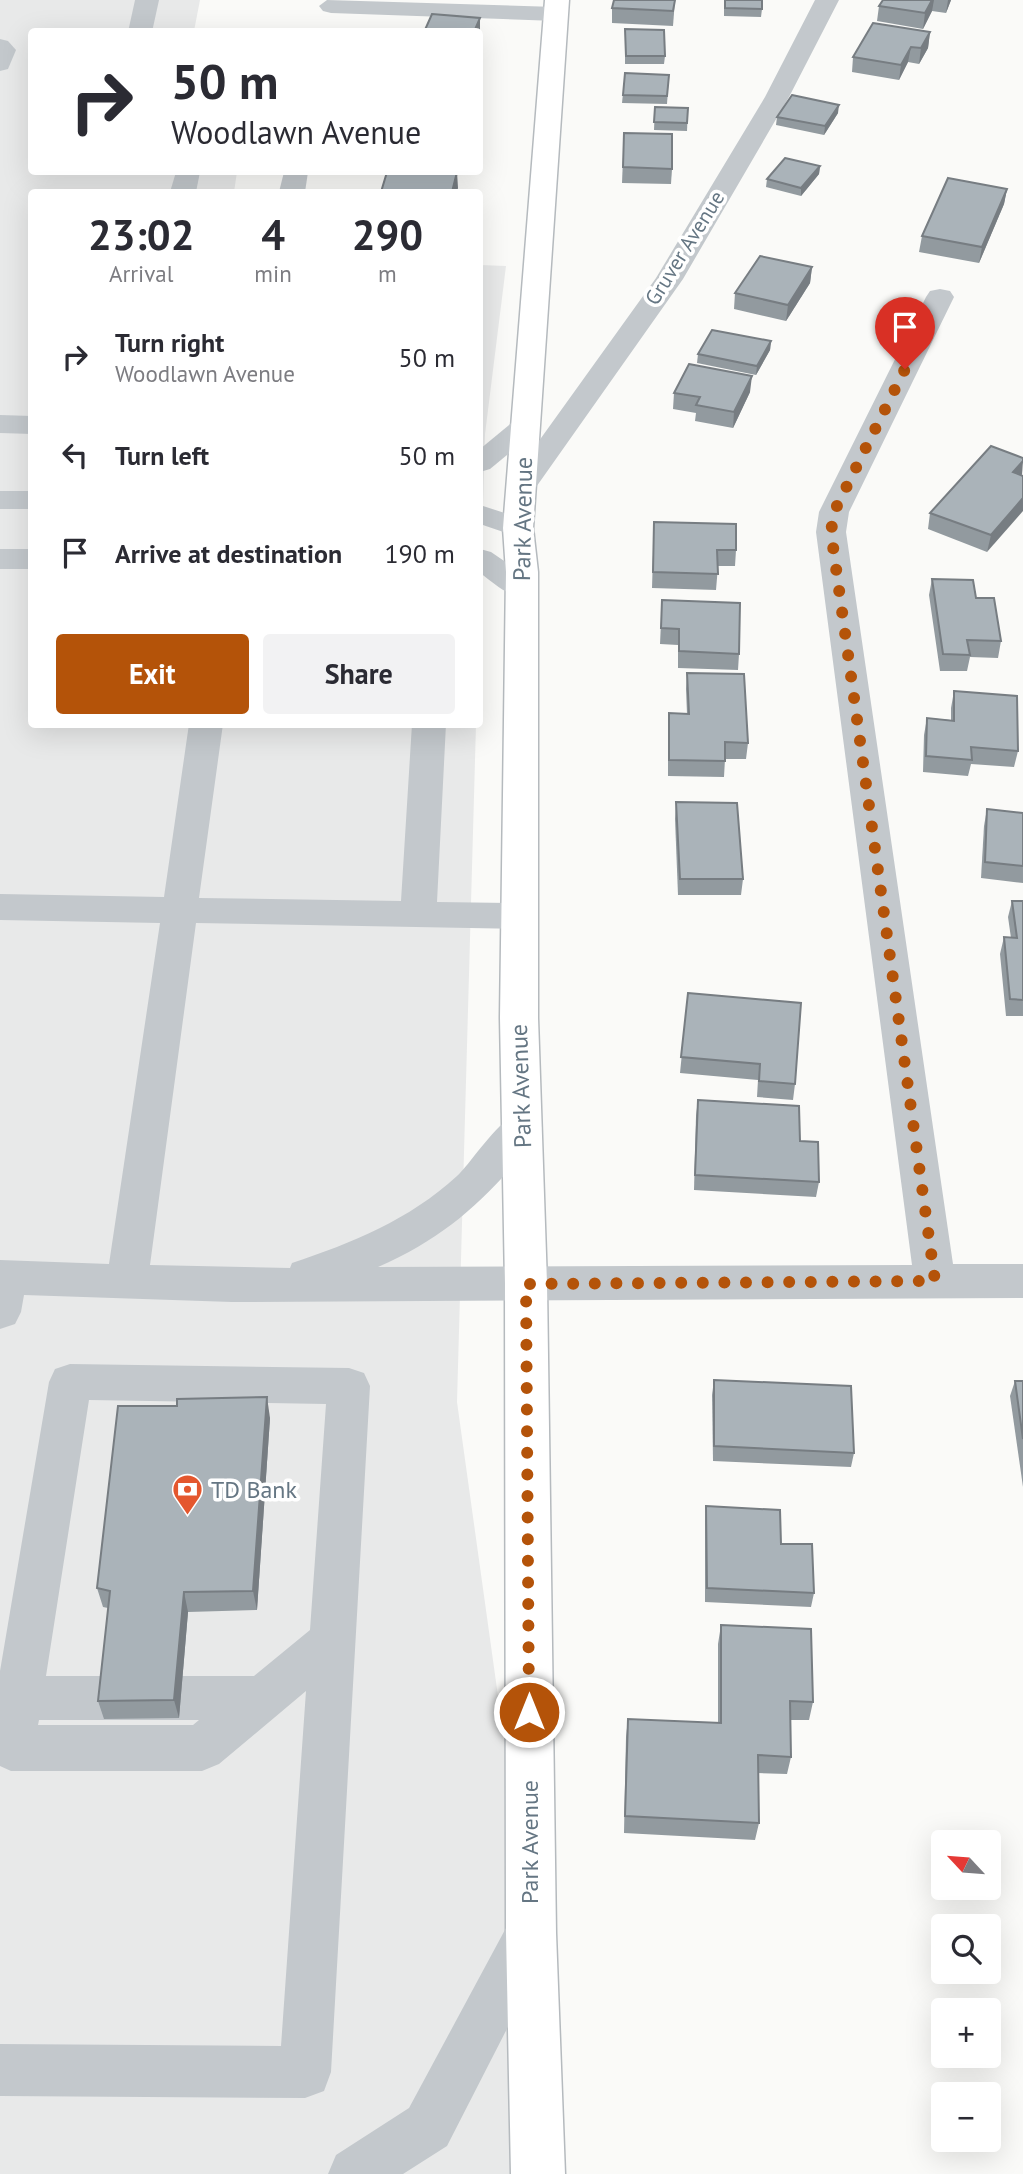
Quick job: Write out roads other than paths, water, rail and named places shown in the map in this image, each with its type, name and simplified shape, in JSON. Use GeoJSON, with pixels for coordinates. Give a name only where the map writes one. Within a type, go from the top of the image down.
{"type":"FeatureCollection","features":[{"type":"Feature","properties":{"kind":"main road","name":"Park Avenue"},"geometry":{"type":"LineString","coordinates":[[538,2174],[531,1933],[520,916],[522,588],[518,528],[556,7]]}},
{"type":"Feature","properties":{"kind":"street"},"geometry":{"type":"LineString","coordinates":[[141,28],[147,0]]}},
{"type":"Feature","properties":{"kind":"street","name":"Gruver Avenue"},"geometry":{"type":"LineString","coordinates":[[523,484],[669,279],[777,97],[827,0]]}},
{"type":"Feature","properties":{"kind":"street"},"geometry":{"type":"LineString","coordinates":[[327,28],[332,3],[556,7]]}},
{"type":"Feature","properties":{"kind":"street"},"geometry":{"type":"LineString","coordinates":[[0,46],[4,50],[0,64]]}},
{"type":"Feature","properties":{"kind":"street"},"geometry":{"type":"LineString","coordinates":[[935,1281],[831,532],[834,512],[940,297]]}},
{"type":"Feature","properties":{"kind":"street"},"geometry":{"type":"LineString","coordinates":[[0,424],[28,425]]}},
{"type":"Feature","properties":{"kind":"street"},"geometry":{"type":"LineString","coordinates":[[483,461],[525,426]]}},
{"type":"Feature","properties":{"kind":"street"},"geometry":{"type":"LineString","coordinates":[[0,500],[28,499]]}},
{"type":"Feature","properties":{"kind":"street"},"geometry":{"type":"LineString","coordinates":[[483,515],[518,528]]}},
{"type":"Feature","properties":{"kind":"street"},"geometry":{"type":"LineString","coordinates":[[0,559],[28,559]]}},
{"type":"Feature","properties":{"kind":"street"},"geometry":{"type":"LineString","coordinates":[[483,561],[522,588]]}},
{"type":"Feature","properties":{"kind":"street"},"geometry":{"type":"LineString","coordinates":[[127,1282],[205,728]]}},
{"type":"Feature","properties":{"kind":"street"},"geometry":{"type":"LineString","coordinates":[[418,914],[429,728]]}},
{"type":"Feature","properties":{"kind":"street"},"geometry":{"type":"LineString","coordinates":[[0,907],[520,916]]}},
{"type":"Feature","properties":{"kind":"street"},"geometry":{"type":"LineString","coordinates":[[232,1285],[275,1282],[317,1273],[361,1256],[404,1234],[440,1213],[472,1186],[522,1128]]}},
{"type":"Feature","properties":{"kind":"street"},"geometry":{"type":"LineString","coordinates":[[2,1289],[127,1282],[232,1285],[1023,1281]]}},
{"type":"Feature","properties":{"kind":"street"},"geometry":{"type":"LineString","coordinates":[[0,2070],[304,2072],[330,1642],[349,1386],[70,1381],[9,1698],[11,1748],[202,1748],[330,1642]]}},
{"type":"Feature","properties":{"kind":"street"},"geometry":{"type":"LineString","coordinates":[[355,2174],[428,2127],[531,1933]]}},
{"type":"Feature","properties":{"kind":"place","name":"TD Bank"},"geometry":{"type":"Point","coordinates":[188,1517]}}]}
